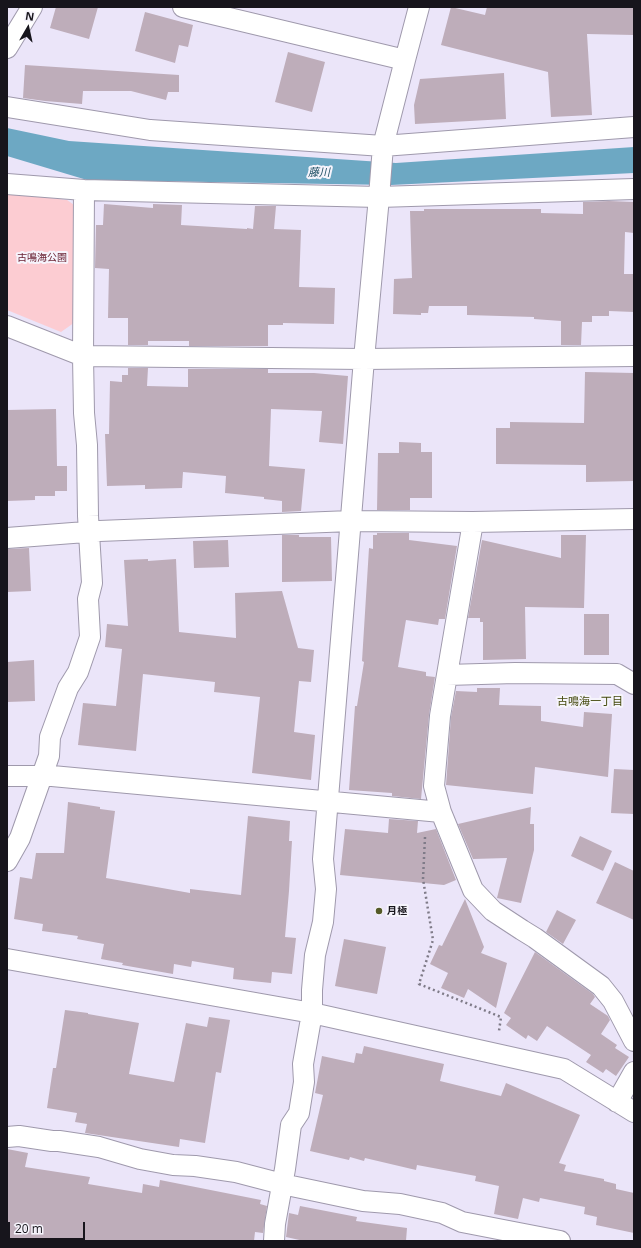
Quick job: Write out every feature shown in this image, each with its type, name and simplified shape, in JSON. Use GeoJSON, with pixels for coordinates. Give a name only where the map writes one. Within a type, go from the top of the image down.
{"type":"FeatureCollection","features":[{"type":"Feature","properties":{"kind":"street"},"geometry":{"type":"LineString","coordinates":[[7,48],[32,7]]}},
{"type":"Feature","properties":{"kind":"street"},"geometry":{"type":"LineString","coordinates":[[184,7],[405,60]]}},
{"type":"Feature","properties":{"kind":"street"},"geometry":{"type":"LineString","coordinates":[[274,1241],[275,1224],[291,1125],[299,1113],[302,1097],[304,1064],[312,1013],[315,955],[324,922],[326,889],[323,859],[382,150],[419,7]]}},
{"type":"Feature","properties":{"kind":"street"},"geometry":{"type":"LineString","coordinates":[[7,107],[150,130],[382,150],[634,127]]}},
{"type":"Feature","properties":{"kind":"street"},"geometry":{"type":"LineString","coordinates":[[7,184],[84,190],[379,193],[634,189]]}},
{"type":"Feature","properties":{"kind":"street"},"geometry":{"type":"LineString","coordinates":[[7,861],[20,838],[49,756],[50,737],[68,688],[78,672],[90,638],[88,599],[92,584],[84,356],[84,190]]}},
{"type":"Feature","properties":{"kind":"street"},"geometry":{"type":"LineString","coordinates":[[7,326],[84,356],[364,359],[634,356]]}},
{"type":"Feature","properties":{"kind":"street"},"geometry":{"type":"LineString","coordinates":[[7,538],[89,531],[351,521],[473,522],[634,519]]}},
{"type":"Feature","properties":{"kind":"street"},"geometry":{"type":"LineString","coordinates":[[473,522],[440,716],[434,786],[434,812],[473,890],[493,911],[536,938],[601,986],[613,1001],[634,1041]]}},
{"type":"Feature","properties":{"kind":"street"},"geometry":{"type":"LineString","coordinates":[[447,675],[515,673],[617,674],[634,684]]}},
{"type":"Feature","properties":{"kind":"street"},"geometry":{"type":"LineString","coordinates":[[7,776],[42,776],[434,812]]}},
{"type":"Feature","properties":{"kind":"street"},"geometry":{"type":"LineString","coordinates":[[7,958],[312,1013],[564,1069],[634,1112]]}},
{"type":"Feature","properties":{"kind":"street"},"geometry":{"type":"LineString","coordinates":[[617,1102],[634,1072]]}},
{"type":"Feature","properties":{"kind":"street"},"geometry":{"type":"LineString","coordinates":[[7,1137],[19,1136],[52,1141],[59,1140],[99,1147],[140,1159],[173,1165],[195,1166],[236,1172],[282,1184],[363,1201],[400,1204],[442,1213],[462,1222],[518,1237],[560,1241]]}},
{"type":"Feature","properties":{"kind":"path"},"geometry":{"type":"LineString","coordinates":[[434,812],[423,879],[433,940],[418,984],[501,1017],[496,1053]]}},
{"type":"Feature","properties":{"kind":"green space","name":"古鳴海公園"},"geometry":{"type":"Polygon","coordinates":[[[7,193],[67,200],[77,207],[78,320],[61,332],[7,310],[7,193]]]}},
{"type":"Feature","properties":{"kind":"water","name":"藤川"},"geometry":{"type":"Polygon","coordinates":[[[7,128],[69,141],[396,163],[634,147],[634,173],[391,185],[87,180],[7,156],[7,128]]]}},
{"type":"Feature","properties":{"kind":"building"},"geometry":{"type":"Polygon","coordinates":[[[56,7],[98,7],[89,39],[50,28],[56,7]]]}},
{"type":"Feature","properties":{"kind":"building"},"geometry":{"type":"Polygon","coordinates":[[[451,7],[485,15],[487,7],[634,7],[634,35],[587,34],[592,115],[551,117],[548,72],[441,45],[451,7]]]}},
{"type":"Feature","properties":{"kind":"building"},"geometry":{"type":"Polygon","coordinates":[[[145,12],[193,25],[188,47],[179,45],[175,63],[135,51],[145,12]]]}},
{"type":"Feature","properties":{"kind":"building"},"geometry":{"type":"Polygon","coordinates":[[[288,52],[325,62],[312,112],[275,102],[288,52]]]}},
{"type":"Feature","properties":{"kind":"building"},"geometry":{"type":"Polygon","coordinates":[[[25,65],[179,75],[179,92],[168,92],[166,100],[131,91],[83,91],[82,104],[23,98],[25,65]]]}},
{"type":"Feature","properties":{"kind":"building"},"geometry":{"type":"Polygon","coordinates":[[[504,73],[506,119],[415,124],[414,105],[420,79],[504,73]]]}},
{"type":"Feature","properties":{"kind":"building"},"geometry":{"type":"Polygon","coordinates":[[[583,202],[634,202],[634,233],[625,232],[624,274],[634,274],[634,312],[609,311],[609,316],[592,316],[592,322],[582,322],[581,345],[561,345],[561,321],[534,319],[534,317],[467,315],[467,306],[429,306],[428,313],[421,313],[421,315],[393,314],[394,279],[412,278],[410,211],[424,211],[424,209],[541,209],[541,213],[583,214],[583,202]]]}},
{"type":"Feature","properties":{"kind":"building"},"geometry":{"type":"Polygon","coordinates":[[[104,204],[153,208],[153,204],[182,205],[181,225],[247,229],[253,229],[255,206],[276,206],[274,229],[301,230],[299,287],[335,288],[334,324],[283,323],[283,325],[268,325],[268,346],[189,346],[189,341],[148,341],[148,345],[128,345],[128,318],[108,318],[109,269],[95,268],[96,225],[103,225],[104,204]]]}},
{"type":"Feature","properties":{"kind":"building"},"geometry":{"type":"Polygon","coordinates":[[[128,368],[148,368],[147,386],[188,387],[188,369],[268,369],[268,373],[314,373],[348,376],[343,444],[319,442],[322,411],[271,409],[269,466],[305,469],[301,511],[282,512],[282,501],[264,499],[264,497],[225,493],[226,476],[183,472],[182,488],[145,489],[145,485],[107,486],[105,434],[109,434],[110,381],[122,382],[122,375],[128,375],[128,368]]]}},
{"type":"Feature","properties":{"kind":"building"},"geometry":{"type":"Polygon","coordinates":[[[585,372],[634,373],[634,481],[586,482],[586,465],[496,464],[496,428],[510,428],[510,422],[584,423],[585,372]]]}},
{"type":"Feature","properties":{"kind":"building"},"geometry":{"type":"Polygon","coordinates":[[[56,409],[57,466],[67,466],[67,491],[55,491],[55,496],[35,496],[35,500],[7,501],[7,410],[56,409]]]}},
{"type":"Feature","properties":{"kind":"building"},"geometry":{"type":"Polygon","coordinates":[[[399,442],[421,443],[421,452],[432,452],[432,498],[410,498],[410,510],[377,510],[378,453],[399,453],[399,442]]]}},
{"type":"Feature","properties":{"kind":"building"},"geometry":{"type":"Polygon","coordinates":[[[377,533],[409,533],[409,540],[457,546],[445,619],[439,619],[438,625],[406,620],[398,667],[426,672],[426,676],[435,677],[429,715],[421,799],[392,796],[392,793],[349,790],[355,706],[357,706],[364,662],[362,661],[369,548],[373,549],[373,535],[377,535],[377,533]]]}},
{"type":"Feature","properties":{"kind":"building"},"geometry":{"type":"Polygon","coordinates":[[[282,535],[299,535],[299,537],[331,537],[332,581],[282,582],[282,535]]]}},
{"type":"Feature","properties":{"kind":"building"},"geometry":{"type":"Polygon","coordinates":[[[561,535],[586,535],[584,608],[525,607],[526,659],[483,660],[483,622],[480,622],[480,618],[468,618],[482,540],[561,558],[561,535]]]}},
{"type":"Feature","properties":{"kind":"building"},"geometry":{"type":"Polygon","coordinates":[[[228,540],[229,567],[194,568],[193,541],[228,540]]]}},
{"type":"Feature","properties":{"kind":"building"},"geometry":{"type":"Polygon","coordinates":[[[29,548],[31,591],[7,592],[7,549],[29,548]]]}},
{"type":"Feature","properties":{"kind":"building"},"geometry":{"type":"Polygon","coordinates":[[[148,559],[148,561],[176,559],[179,632],[236,638],[235,593],[282,591],[298,648],[314,650],[311,682],[299,681],[294,732],[315,735],[311,780],[252,773],[260,697],[214,692],[215,682],[143,674],[136,751],[78,745],[83,703],[116,706],[122,649],[105,647],[107,624],[128,626],[124,560],[148,559]]]}},
{"type":"Feature","properties":{"kind":"building"},"geometry":{"type":"Polygon","coordinates":[[[584,614],[609,614],[609,655],[584,655],[584,614]]]}},
{"type":"Feature","properties":{"kind":"building"},"geometry":{"type":"Polygon","coordinates":[[[34,660],[35,701],[7,702],[7,662],[34,660]]]}},
{"type":"Feature","properties":{"kind":"building"},"geometry":{"type":"Polygon","coordinates":[[[477,688],[500,688],[499,705],[541,706],[541,721],[583,727],[584,712],[612,714],[608,777],[535,767],[533,794],[446,785],[451,717],[456,691],[477,692],[477,688]]]}},
{"type":"Feature","properties":{"kind":"building"},"geometry":{"type":"Polygon","coordinates":[[[614,769],[634,770],[634,814],[611,813],[614,769]]]}},
{"type":"Feature","properties":{"kind":"building"},"geometry":{"type":"Polygon","coordinates":[[[68,802],[115,811],[106,878],[190,893],[190,889],[241,895],[248,816],[290,821],[289,841],[292,841],[285,937],[296,938],[292,974],[272,972],[271,983],[233,979],[234,968],[192,961],[191,967],[174,964],[173,974],[122,965],[123,963],[101,959],[104,944],[77,939],[78,936],[42,931],[43,924],[14,919],[20,877],[32,879],[36,853],[64,853],[68,802]]]}},
{"type":"Feature","properties":{"kind":"building"},"geometry":{"type":"Polygon","coordinates":[[[531,807],[530,824],[534,824],[534,850],[521,903],[497,898],[507,858],[473,859],[458,824],[531,807]]]}},
{"type":"Feature","properties":{"kind":"building"},"geometry":{"type":"Polygon","coordinates":[[[389,819],[418,821],[417,833],[436,829],[456,880],[444,885],[340,875],[345,829],[388,833],[389,819]]]}},
{"type":"Feature","properties":{"kind":"building"},"geometry":{"type":"Polygon","coordinates":[[[580,836],[612,851],[603,871],[571,856],[580,836]]]}},
{"type":"Feature","properties":{"kind":"building"},"geometry":{"type":"Polygon","coordinates":[[[615,862],[634,871],[634,920],[596,903],[615,862]]]}},
{"type":"Feature","properties":{"kind":"building"},"geometry":{"type":"Polygon","coordinates":[[[465,899],[484,947],[481,953],[507,963],[496,1008],[468,989],[464,998],[441,988],[448,973],[430,964],[439,945],[442,946],[465,899]]]}},
{"type":"Feature","properties":{"kind":"building"},"geometry":{"type":"Polygon","coordinates":[[[557,910],[576,920],[563,944],[546,932],[557,910]]]}},
{"type":"Feature","properties":{"kind":"building"},"geometry":{"type":"Polygon","coordinates":[[[344,939],[386,947],[377,994],[335,986],[344,939]]]}},
{"type":"Feature","properties":{"kind":"building"},"geometry":{"type":"Polygon","coordinates":[[[535,952],[593,994],[595,997],[590,1004],[608,1016],[610,1020],[601,1034],[617,1045],[615,1048],[629,1057],[616,1076],[606,1069],[603,1073],[586,1062],[591,1055],[547,1026],[537,1041],[528,1035],[526,1039],[506,1025],[511,1018],[504,1013],[535,952]]]}},
{"type":"Feature","properties":{"kind":"building"},"geometry":{"type":"Polygon","coordinates":[[[65,1010],[139,1023],[129,1074],[174,1082],[186,1023],[207,1027],[209,1017],[230,1020],[221,1073],[216,1072],[205,1143],[180,1139],[179,1147],[85,1133],[87,1124],[75,1122],[77,1113],[47,1108],[53,1068],[56,1068],[65,1010]]]}},
{"type":"Feature","properties":{"kind":"building"},"geometry":{"type":"Polygon","coordinates":[[[364,1046],[444,1064],[440,1081],[501,1096],[506,1083],[580,1115],[559,1163],[566,1165],[564,1171],[604,1179],[604,1181],[616,1184],[616,1189],[634,1193],[634,1233],[596,1225],[597,1217],[584,1214],[585,1207],[540,1198],[539,1202],[523,1198],[518,1219],[494,1214],[499,1186],[475,1181],[476,1176],[417,1165],[416,1170],[365,1158],[364,1161],[350,1157],[349,1160],[310,1151],[323,1095],[315,1093],[322,1056],[354,1063],[356,1053],[362,1054],[364,1046]]]}},
{"type":"Feature","properties":{"kind":"building"},"geometry":{"type":"Polygon","coordinates":[[[7,1149],[28,1153],[25,1167],[90,1177],[88,1184],[142,1193],[143,1184],[159,1187],[160,1180],[261,1200],[260,1204],[267,1206],[263,1233],[255,1232],[254,1241],[7,1241],[7,1149]]]}},
{"type":"Feature","properties":{"kind":"building"},"geometry":{"type":"Polygon","coordinates":[[[300,1206],[357,1217],[356,1221],[407,1228],[406,1241],[304,1241],[286,1237],[289,1213],[298,1215],[300,1206]]]}},
{"type":"Feature","properties":{"kind":"place","name":"月極"},"geometry":{"type":"Point","coordinates":[379,911]}},
{"type":"Feature","properties":{"kind":"district","name":"古鳴海一丁目"},"geometry":{"type":"Point","coordinates":[590,702]}}]}
